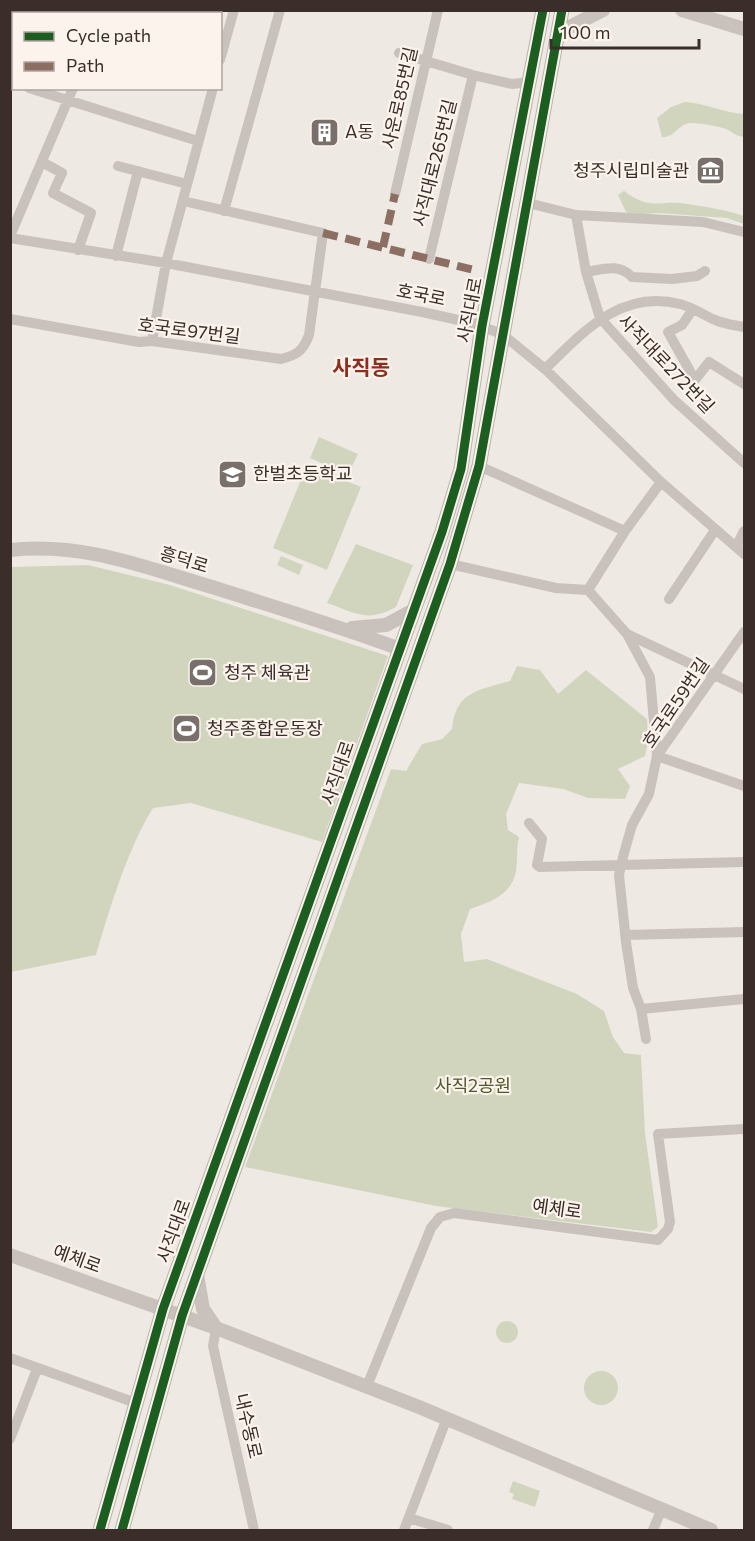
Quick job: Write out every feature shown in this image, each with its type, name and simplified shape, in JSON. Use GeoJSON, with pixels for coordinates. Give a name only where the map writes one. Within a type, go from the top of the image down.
{"type":"FeatureCollection","features":[{"type":"Feature","properties":{"kind":"main road","name":"사직대로"},"geometry":{"type":"LineString","coordinates":[[122,1530],[182,1316],[450,564],[478,466],[562,10]]}},
{"type":"Feature","properties":{"kind":"main road","name":"사직대로"},"geometry":{"type":"LineString","coordinates":[[100,1530],[163,1309],[442,532],[461,469],[482,326],[502,233],[542,17]]}},
{"type":"Feature","properties":{"kind":"street"},"geometry":{"type":"LineString","coordinates":[[222,53],[234,10]]}},
{"type":"Feature","properties":{"kind":"street"},"geometry":{"type":"LineString","coordinates":[[183,201],[224,211],[280,10]]}},
{"type":"Feature","properties":{"kind":"street","name":"사운로85번길"},"geometry":{"type":"LineString","coordinates":[[395,194],[438,10]]}},
{"type":"Feature","properties":{"kind":"street"},"geometry":{"type":"LineString","coordinates":[[531,10],[542,17]]}},
{"type":"Feature","properties":{"kind":"street"},"geometry":{"type":"LineString","coordinates":[[558,33],[603,10]]}},
{"type":"Feature","properties":{"kind":"street"},"geometry":{"type":"LineString","coordinates":[[682,10],[712,15],[744,29]]}},
{"type":"Feature","properties":{"kind":"street"},"geometry":{"type":"LineString","coordinates":[[399,53],[512,84],[529,82]]}},
{"type":"Feature","properties":{"kind":"street","name":"사직대로265번길"},"geometry":{"type":"LineString","coordinates":[[429,259],[473,75]]}},
{"type":"Feature","properties":{"kind":"street"},"geometry":{"type":"LineString","coordinates":[[34,90],[198,141]]}},
{"type":"Feature","properties":{"kind":"street"},"geometry":{"type":"LineString","coordinates":[[10,237],[72,90]]}},
{"type":"Feature","properties":{"kind":"street"},"geometry":{"type":"LineString","coordinates":[[152,341],[166,263],[212,90]]}},
{"type":"Feature","properties":{"kind":"street"},"geometry":{"type":"LineString","coordinates":[[42,162],[62,173],[53,194],[91,213],[78,250]]}},
{"type":"Feature","properties":{"kind":"street"},"geometry":{"type":"LineString","coordinates":[[118,166],[187,184]]}},
{"type":"Feature","properties":{"kind":"street"},"geometry":{"type":"LineString","coordinates":[[116,256],[138,171]]}},
{"type":"Feature","properties":{"kind":"street"},"geometry":{"type":"LineString","coordinates":[[528,203],[576,215],[703,222],[744,232]]}},
{"type":"Feature","properties":{"kind":"street","name":"호국로97번길"},"geometry":{"type":"LineString","coordinates":[[10,319],[139,342],[152,341],[281,359],[296,356],[304,348],[309,335],[323,233],[224,211]]}},
{"type":"Feature","properties":{"kind":"street","name":"사직대로272번길"},"geometry":{"type":"LineString","coordinates":[[576,215],[586,273],[600,318],[674,400],[744,463]]}},
{"type":"Feature","properties":{"kind":"street","name":"호국로"},"geometry":{"type":"LineString","coordinates":[[10,237],[314,291],[482,326],[502,334],[545,369],[661,482],[740,551]]}},
{"type":"Feature","properties":{"kind":"street"},"geometry":{"type":"LineString","coordinates":[[586,273],[615,267],[625,269],[632,277],[672,279],[697,276],[705,271]]}},
{"type":"Feature","properties":{"kind":"street"},"geometry":{"type":"LineString","coordinates":[[545,369],[600,318],[640,303],[667,301],[693,309],[724,323],[744,327]]}},
{"type":"Feature","properties":{"kind":"street"},"geometry":{"type":"LineString","coordinates":[[693,309],[682,325],[668,332],[695,380],[710,362],[744,384]]}},
{"type":"Feature","properties":{"kind":"street"},"geometry":{"type":"LineString","coordinates":[[478,466],[625,531]]}},
{"type":"Feature","properties":{"kind":"street"},"geometry":{"type":"LineString","coordinates":[[588,590],[625,531],[661,482]]}},
{"type":"Feature","properties":{"kind":"street"},"geometry":{"type":"LineString","coordinates":[[669,599],[715,530]]}},
{"type":"Feature","properties":{"kind":"street"},"geometry":{"type":"LineString","coordinates":[[740,551],[744,531]]}},
{"type":"Feature","properties":{"kind":"street","name":"흥덕로"},"geometry":{"type":"LineString","coordinates":[[10,550],[56,547],[95,553],[344,628],[400,649]]}},
{"type":"Feature","properties":{"kind":"street"},"geometry":{"type":"LineString","coordinates":[[450,564],[556,588],[588,590]]}},
{"type":"Feature","properties":{"kind":"street"},"geometry":{"type":"LineString","coordinates":[[588,590],[603,611],[627,634],[744,689]]}},
{"type":"Feature","properties":{"kind":"street"},"geometry":{"type":"LineString","coordinates":[[344,628],[386,625],[414,610]]}},
{"type":"Feature","properties":{"kind":"street","name":"호국로59번길"},"geometry":{"type":"LineString","coordinates":[[646,1039],[641,1009],[633,988],[625,935],[619,875],[621,864],[632,825],[649,794],[657,756],[744,632]]}},
{"type":"Feature","properties":{"kind":"street"},"geometry":{"type":"LineString","coordinates":[[627,634],[650,677],[657,756],[744,786]]}},
{"type":"Feature","properties":{"kind":"street"},"geometry":{"type":"LineString","coordinates":[[529,823],[542,838],[537,859],[537,865],[540,867],[744,862]]}},
{"type":"Feature","properties":{"kind":"street"},"geometry":{"type":"LineString","coordinates":[[625,935],[744,932]]}},
{"type":"Feature","properties":{"kind":"street"},"geometry":{"type":"LineString","coordinates":[[641,1009],[744,999]]}},
{"type":"Feature","properties":{"kind":"street","name":"예체로"},"geometry":{"type":"LineString","coordinates":[[367,1386],[431,1228],[440,1217],[454,1213],[658,1239],[668,1229],[670,1222],[658,1134],[744,1129]]}},
{"type":"Feature","properties":{"kind":"street","name":"예체로"},"geometry":{"type":"LineString","coordinates":[[10,1255],[216,1328],[367,1386],[711,1530]]}},
{"type":"Feature","properties":{"kind":"street"},"geometry":{"type":"LineString","coordinates":[[197,1274],[203,1309],[216,1328]]}},
{"type":"Feature","properties":{"kind":"street","name":"내수동로"},"geometry":{"type":"LineString","coordinates":[[216,1328],[213,1346],[254,1530]]}},
{"type":"Feature","properties":{"kind":"street"},"geometry":{"type":"LineString","coordinates":[[10,1358],[136,1403]]}},
{"type":"Feature","properties":{"kind":"street"},"geometry":{"type":"LineString","coordinates":[[10,1439],[37,1369]]}},
{"type":"Feature","properties":{"kind":"street"},"geometry":{"type":"LineString","coordinates":[[404,1530],[447,1418]]}},
{"type":"Feature","properties":{"kind":"street"},"geometry":{"type":"LineString","coordinates":[[653,1530],[661,1511]]}},
{"type":"Feature","properties":{"kind":"street"},"geometry":{"type":"LineString","coordinates":[[409,1518],[448,1530]]}},
{"type":"Feature","properties":{"kind":"green space"},"geometry":{"type":"Polygon","coordinates":[[[685,102],[744,114],[744,137],[720,127],[690,123],[662,137],[657,118],[671,107],[685,102]]]}},
{"type":"Feature","properties":{"kind":"green space"},"geometry":{"type":"Polygon","coordinates":[[[624,191],[649,203],[678,203],[731,212],[744,216],[744,224],[727,218],[658,213],[632,215],[626,212],[618,195],[624,191]]]}},
{"type":"Feature","properties":{"kind":"green space"},"geometry":{"type":"Polygon","coordinates":[[[319,437],[358,454],[348,475],[310,458],[319,437]]]}},
{"type":"Feature","properties":{"kind":"green space"},"geometry":{"type":"Polygon","coordinates":[[[307,465],[361,487],[327,570],[273,548],[307,465]]]}},
{"type":"Feature","properties":{"kind":"green space"},"geometry":{"type":"Polygon","coordinates":[[[356,544],[413,565],[396,607],[377,615],[362,615],[327,603],[356,544]]]}},
{"type":"Feature","properties":{"kind":"green space"},"geometry":{"type":"Polygon","coordinates":[[[281,556],[303,565],[299,575],[277,565],[281,556]]]}},
{"type":"Feature","properties":{"kind":"green space","name":"청주종합운동장"},"geometry":{"type":"Polygon","coordinates":[[[88,565],[170,585],[388,656],[322,842],[191,803],[153,808],[127,860],[96,955],[11,972],[11,567],[88,565]]]}},
{"type":"Feature","properties":{"kind":"green space","name":"사직2공원"},"geometry":{"type":"Polygon","coordinates":[[[517,666],[540,670],[558,694],[586,670],[647,719],[648,741],[645,756],[618,769],[630,786],[625,799],[588,798],[563,789],[519,783],[506,814],[508,830],[519,837],[514,879],[505,892],[470,909],[461,934],[464,962],[487,959],[577,994],[604,1011],[613,1037],[624,1053],[641,1055],[645,1133],[658,1227],[651,1232],[436,1206],[245,1167],[391,769],[406,771],[422,744],[442,739],[452,729],[454,716],[464,699],[479,690],[510,681],[517,666]]]}},
{"type":"Feature","properties":{"kind":"green space"},"geometry":{"type":"Polygon","coordinates":[[[507,1321],[515,1324],[518,1332],[515,1340],[507,1343],[499,1340],[496,1332],[499,1324],[507,1321]]]}},
{"type":"Feature","properties":{"kind":"green space"},"geometry":{"type":"Polygon","coordinates":[[[601,1371],[613,1376],[618,1388],[613,1400],[601,1405],[589,1400],[584,1388],[589,1376],[601,1371]]]}},
{"type":"Feature","properties":{"kind":"green space"},"geometry":{"type":"Polygon","coordinates":[[[513,1481],[540,1491],[535,1507],[512,1499],[514,1494],[509,1492],[513,1481]]]}},
{"type":"Feature","properties":{"kind":"marked path"},"geometry":{"type":"LineString","coordinates":[[383,247],[395,194]]}},
{"type":"Feature","properties":{"kind":"marked path"},"geometry":{"type":"LineString","coordinates":[[323,233],[478,271]]}},
{"type":"Feature","properties":{"kind":"cycle path"},"geometry":{"type":"LineString","coordinates":[[100,1530],[163,1309],[442,532],[461,469],[482,326],[543,10]]}},
{"type":"Feature","properties":{"kind":"cycle path"},"geometry":{"type":"LineString","coordinates":[[122,1530],[182,1316],[450,564],[479,466],[562,10]]}},
{"type":"Feature","properties":{"kind":"place","name":"A동"},"geometry":{"type":"Point","coordinates":[324,132]}},
{"type":"Feature","properties":{"kind":"place","name":"청주시립미술관"},"geometry":{"type":"Point","coordinates":[710,171]}},
{"type":"Feature","properties":{"kind":"place","name":"한벌초등학교"},"geometry":{"type":"Point","coordinates":[232,474]}},
{"type":"Feature","properties":{"kind":"place","name":"청주 체육관"},"geometry":{"type":"Point","coordinates":[203,673]}},
{"type":"Feature","properties":{"kind":"place","name":"청주종합운동장"},"geometry":{"type":"Point","coordinates":[186,729]}},
{"type":"Feature","properties":{"kind":"district","name":"사직동"},"geometry":{"type":"Point","coordinates":[361,368]}}]}
